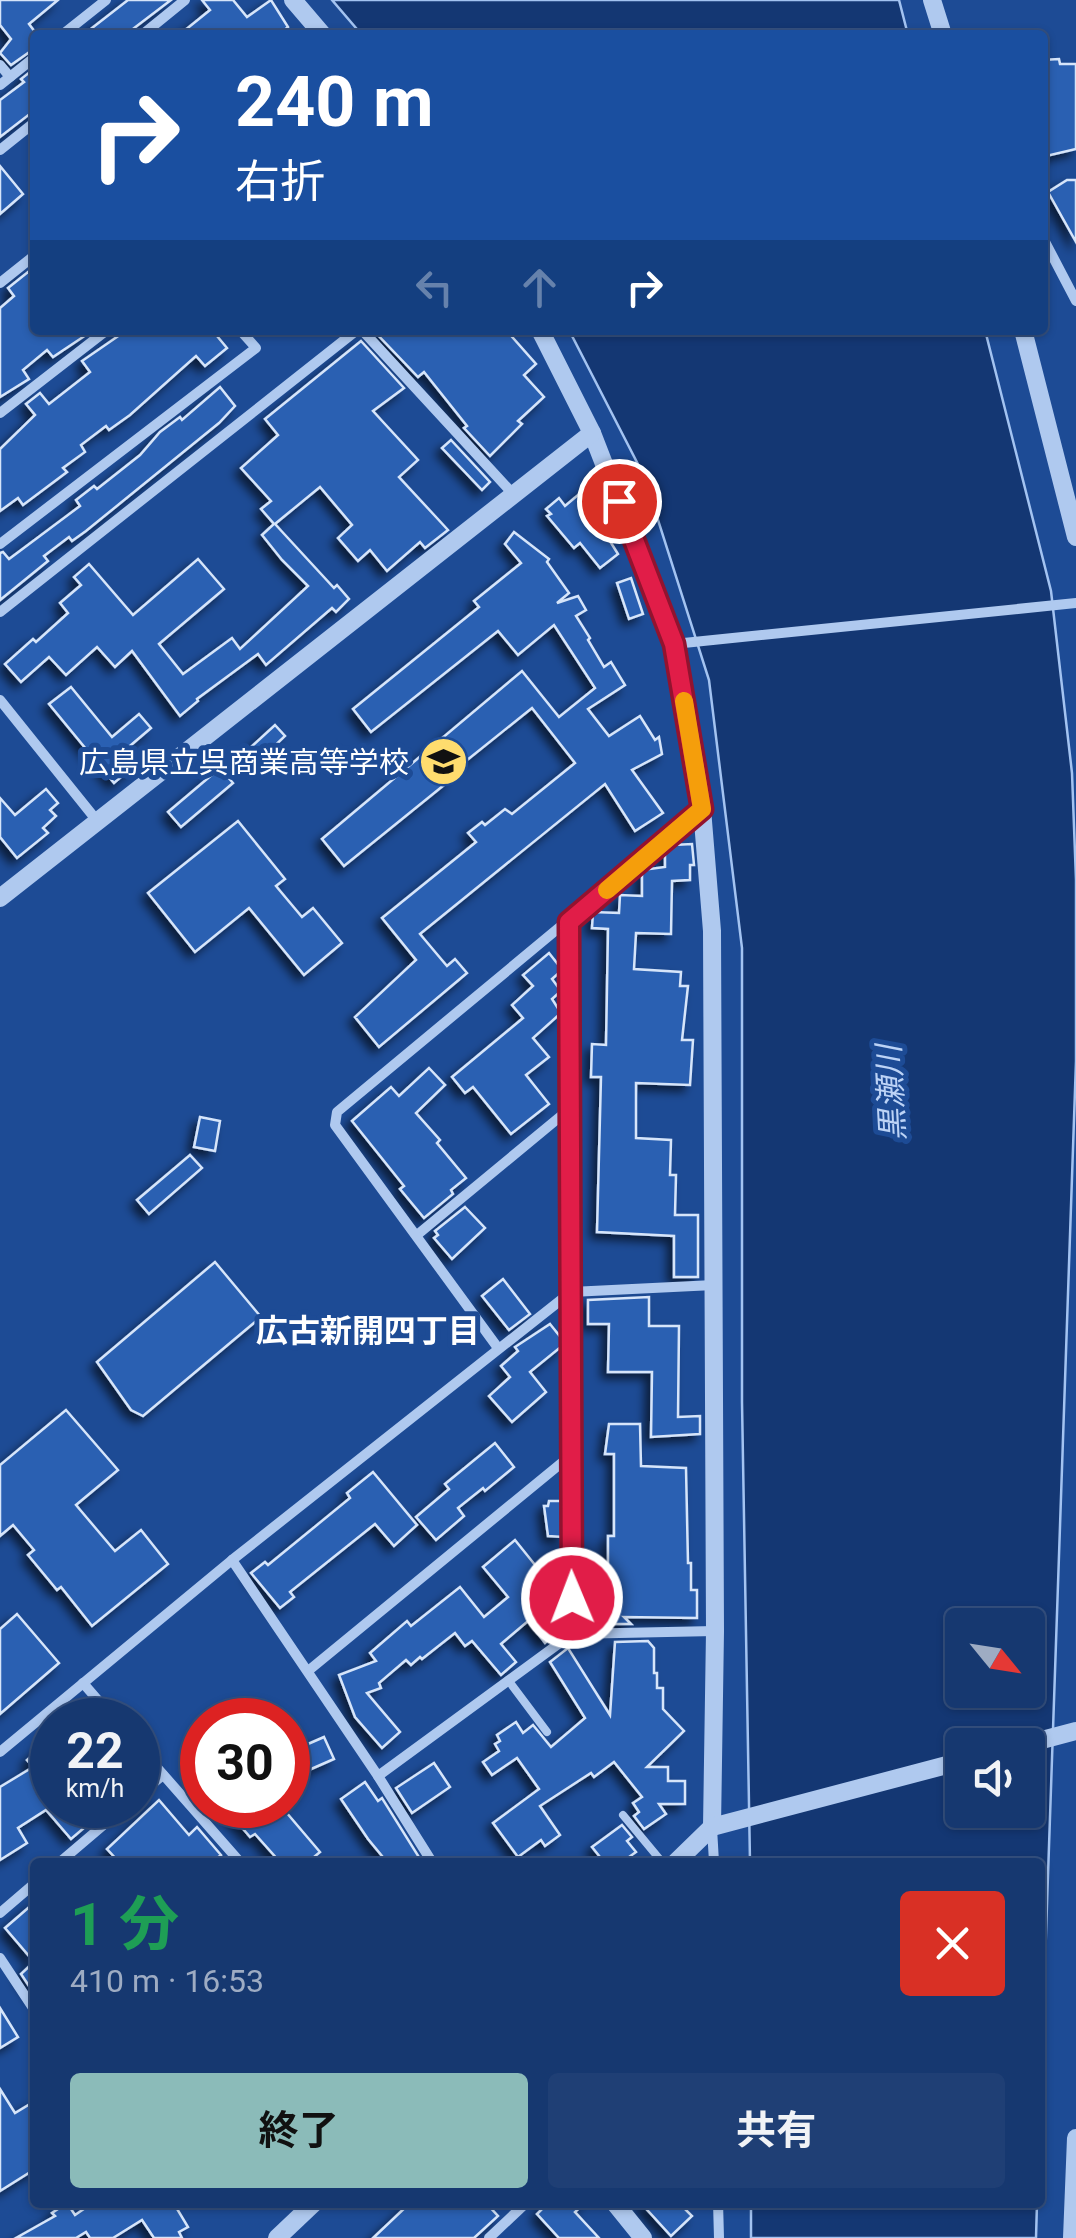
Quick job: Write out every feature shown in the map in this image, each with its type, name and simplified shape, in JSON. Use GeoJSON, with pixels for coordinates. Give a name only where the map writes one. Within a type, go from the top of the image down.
{"type":"FeatureCollection","features":[{"type":"Feature","properties":{"kind":"street"},"geometry":{"type":"LineString","coordinates":[[84,0],[93,10]]}},
{"type":"Feature","properties":{"kind":"street"},"geometry":{"type":"LineString","coordinates":[[68,30],[106,0]]}},
{"type":"Feature","properties":{"kind":"street"},"geometry":{"type":"LineString","coordinates":[[148,30],[185,0]]}},
{"type":"Feature","properties":{"kind":"street"},"geometry":{"type":"LineString","coordinates":[[293,0],[312,30]]}},
{"type":"Feature","properties":{"kind":"street"},"geometry":{"type":"LineString","coordinates":[[932,0],[941,30]]}},
{"type":"Feature","properties":{"kind":"street"},"geometry":{"type":"LineString","coordinates":[[0,65],[5,81],[30,61]]}},
{"type":"Feature","properties":{"kind":"street"},"geometry":{"type":"LineString","coordinates":[[0,150],[30,126]]}},
{"type":"Feature","properties":{"kind":"street"},"geometry":{"type":"LineString","coordinates":[[1048,247],[1076,301]]}},
{"type":"Feature","properties":{"kind":"street"},"geometry":{"type":"LineString","coordinates":[[0,284],[30,259]]}},
{"type":"Feature","properties":{"kind":"street"},"geometry":{"type":"LineString","coordinates":[[0,412],[100,335]]}},
{"type":"Feature","properties":{"kind":"street"},"geometry":{"type":"LineString","coordinates":[[0,544],[256,348],[244,335]]}},
{"type":"Feature","properties":{"kind":"street"},"geometry":{"type":"LineString","coordinates":[[0,612],[354,335]]}},
{"type":"Feature","properties":{"kind":"street"},"geometry":{"type":"LineString","coordinates":[[365,335],[515,496]]}},
{"type":"Feature","properties":{"kind":"street"},"geometry":{"type":"LineString","coordinates":[[543,335],[592,433],[681,643],[702,809],[712,931],[719,1825],[715,1858]]}},
{"type":"Feature","properties":{"kind":"street"},"geometry":{"type":"LineString","coordinates":[[1024,335],[1076,537]]}},
{"type":"Feature","properties":{"kind":"street"},"geometry":{"type":"LineString","coordinates":[[0,898],[592,433]]}},
{"type":"Feature","properties":{"kind":"street"},"geometry":{"type":"LineString","coordinates":[[681,643],[1073,604]]}},
{"type":"Feature","properties":{"kind":"street"},"geometry":{"type":"LineString","coordinates":[[0,700],[98,823]]}},
{"type":"Feature","properties":{"kind":"street"},"geometry":{"type":"LineString","coordinates":[[498,1348],[336,1125],[337,1112],[702,809]]}},
{"type":"Feature","properties":{"kind":"street"},"geometry":{"type":"LineString","coordinates":[[569,922],[572,1634]]}},
{"type":"Feature","properties":{"kind":"street"},"geometry":{"type":"LineString","coordinates":[[417,1235],[568,1112]]}},
{"type":"Feature","properties":{"kind":"street"},"geometry":{"type":"LineString","coordinates":[[0,1752],[232,1560],[571,1292],[714,1285]]}},
{"type":"Feature","properties":{"kind":"street"},"geometry":{"type":"LineString","coordinates":[[308,1671],[570,1456]]}},
{"type":"Feature","properties":{"kind":"street"},"geometry":{"type":"LineString","coordinates":[[232,1560],[429,1858]]}},
{"type":"Feature","properties":{"kind":"street"},"geometry":{"type":"LineString","coordinates":[[378,1776],[572,1634],[715,1631]]}},
{"type":"Feature","properties":{"kind":"street"},"geometry":{"type":"LineString","coordinates":[[82,1683],[95,1698]]}},
{"type":"Feature","properties":{"kind":"street"},"geometry":{"type":"LineString","coordinates":[[1045,1739],[1075,1731]]}},
{"type":"Feature","properties":{"kind":"street"},"geometry":{"type":"LineString","coordinates":[[681,1858],[719,1825],[945,1765]]}},
{"type":"Feature","properties":{"kind":"street"},"geometry":{"type":"LineString","coordinates":[[160,1772],[236,1858]]}},
{"type":"Feature","properties":{"kind":"street"},"geometry":{"type":"LineString","coordinates":[[65,1858],[100,1828]]}},
{"type":"Feature","properties":{"kind":"street"},"geometry":{"type":"LineString","coordinates":[[0,1913],[30,1887]]}},
{"type":"Feature","properties":{"kind":"street"},"geometry":{"type":"LineString","coordinates":[[0,1958],[30,2003]]}},
{"type":"Feature","properties":{"kind":"street"},"geometry":{"type":"LineString","coordinates":[[1072,2238],[1076,2138]]}},
{"type":"Feature","properties":{"kind":"street"},"geometry":{"type":"LineString","coordinates":[[277,2238],[309,2208]]}},
{"type":"Feature","properties":{"kind":"street"},"geometry":{"type":"LineString","coordinates":[[489,2238],[521,2208]]}},
{"type":"Feature","properties":{"kind":"street"},"geometry":{"type":"LineString","coordinates":[[619,2208],[644,2238]]}},
{"type":"Feature","properties":{"kind":"street"},"geometry":{"type":"LineString","coordinates":[[718,2208],[719,2238]]}},
{"type":"Feature","properties":{"kind":"lane"},"geometry":{"type":"LineString","coordinates":[[508,1680],[547,1732]]}},
{"type":"Feature","properties":{"kind":"lane"},"geometry":{"type":"LineString","coordinates":[[623,1816],[659,1858]]}},
{"type":"Feature","properties":{"kind":"water"},"geometry":{"type":"Polygon","coordinates":[[[332,0],[899,0],[907,30],[358,30],[332,0]]]}},
{"type":"Feature","properties":{"kind":"water","name":"黒瀬川"},"geometry":{"type":"Polygon","coordinates":[[[572,335],[986,335],[1051,591],[1072,773],[1076,880],[1076,1061],[1045,1963],[1045,1858],[750,1858],[742,1402],[742,948],[709,680],[644,476],[572,335]]]}},
{"type":"Feature","properties":{"kind":"water"},"geometry":{"type":"Polygon","coordinates":[[[751,2208],[1037,2208],[1036,2238],[751,2238],[751,2208]]]}},
{"type":"Feature","properties":{"kind":"building"},"geometry":{"type":"Polygon","coordinates":[[[0,0],[58,0],[29,24],[34,30],[30,30],[30,52],[11,65],[0,53],[11,39],[0,25],[0,0]]]}},
{"type":"Feature","properties":{"kind":"building"},"geometry":{"type":"Polygon","coordinates":[[[128,0],[171,0],[132,30],[89,30],[128,0]]]}},
{"type":"Feature","properties":{"kind":"building"},"geometry":{"type":"Polygon","coordinates":[[[202,0],[233,0],[247,17],[271,0],[288,27],[185,30],[210,10],[202,0]]]}},
{"type":"Feature","properties":{"kind":"building"},"geometry":{"type":"Polygon","coordinates":[[[1048,60],[1076,64],[1076,149],[1048,156],[1048,60]]]}},
{"type":"Feature","properties":{"kind":"building"},"geometry":{"type":"Polygon","coordinates":[[[30,72],[30,114],[0,137],[0,100],[24,82],[21,79],[30,72]]]}},
{"type":"Feature","properties":{"kind":"building"},"geometry":{"type":"Polygon","coordinates":[[[0,166],[23,194],[0,214],[0,166]]]}},
{"type":"Feature","properties":{"kind":"building"},"geometry":{"type":"Polygon","coordinates":[[[1067,180],[1076,180],[1076,242],[1048,192],[1067,180]]]}},
{"type":"Feature","properties":{"kind":"building"},"geometry":{"type":"Polygon","coordinates":[[[28,272],[30,275],[30,335],[86,335],[53,357],[47,350],[23,370],[29,379],[0,397],[0,308],[14,296],[8,288],[28,272]]]}},
{"type":"Feature","properties":{"kind":"building"},"geometry":{"type":"Polygon","coordinates":[[[120,335],[216,335],[227,348],[205,366],[196,356],[130,415],[109,430],[106,426],[81,445],[85,452],[63,468],[67,472],[23,505],[18,498],[0,511],[0,449],[35,415],[26,404],[40,393],[49,404],[90,372],[82,361],[120,335]]]}},
{"type":"Feature","properties":{"kind":"building"},"geometry":{"type":"Polygon","coordinates":[[[378,335],[510,335],[536,364],[524,375],[544,397],[490,456],[464,428],[467,426],[424,372],[418,377],[378,335]]]}},
{"type":"Feature","properties":{"kind":"building"},"geometry":{"type":"Polygon","coordinates":[[[361,341],[404,388],[373,411],[418,460],[399,477],[448,530],[425,548],[420,542],[387,571],[370,550],[358,561],[338,538],[352,525],[320,487],[275,524],[349,599],[336,612],[332,608],[266,665],[258,654],[180,716],[132,651],[115,667],[97,647],[66,675],[49,657],[21,682],[5,664],[68,613],[60,603],[81,585],[74,577],[89,564],[133,615],[198,559],[224,589],[159,644],[183,674],[232,638],[240,649],[308,586],[262,535],[274,524],[261,509],[271,501],[241,468],[278,435],[265,419],[361,341]]]}},
{"type":"Feature","properties":{"kind":"building"},"geometry":{"type":"Polygon","coordinates":[[[220,387],[235,406],[219,423],[86,531],[72,541],[69,537],[44,556],[48,561],[0,600],[0,553],[9,559],[80,506],[76,500],[94,486],[97,489],[140,455],[160,432],[180,417],[182,420],[220,387]]]}},
{"type":"Feature","properties":{"kind":"building"},"geometry":{"type":"Polygon","coordinates":[[[451,440],[490,482],[482,490],[442,448],[451,440]]]}},
{"type":"Feature","properties":{"kind":"building"},"geometry":{"type":"Polygon","coordinates":[[[584,490],[600,509],[594,513],[611,536],[608,538],[618,554],[600,568],[580,543],[574,548],[547,516],[551,514],[546,509],[559,498],[565,506],[584,490]]]}},
{"type":"Feature","properties":{"kind":"building"},"geometry":{"type":"Polygon","coordinates":[[[514,532],[549,559],[547,562],[569,593],[557,603],[578,596],[586,610],[576,616],[588,640],[604,667],[611,662],[625,685],[588,709],[609,736],[640,716],[655,740],[659,737],[662,754],[632,770],[663,813],[635,831],[605,784],[420,934],[447,966],[455,959],[467,973],[379,1047],[355,1017],[416,960],[382,918],[476,842],[468,833],[505,809],[512,814],[575,763],[532,708],[344,866],[322,839],[522,671],[559,717],[595,688],[554,625],[518,655],[498,631],[371,732],[353,709],[479,607],[474,601],[521,563],[505,544],[514,532]]]}},
{"type":"Feature","properties":{"kind":"building"},"geometry":{"type":"Polygon","coordinates":[[[631,578],[643,614],[629,619],[617,583],[631,578]]]}},
{"type":"Feature","properties":{"kind":"building"},"geometry":{"type":"Polygon","coordinates":[[[71,687],[112,737],[139,714],[151,728],[124,751],[135,765],[114,783],[49,704],[71,687]]]}},
{"type":"Feature","properties":{"kind":"building"},"geometry":{"type":"Polygon","coordinates":[[[275,725],[285,736],[261,759],[251,747],[275,725]]]}},
{"type":"Feature","properties":{"kind":"building"},"geometry":{"type":"Polygon","coordinates":[[[220,768],[233,783],[181,827],[168,812],[220,768]]]}},
{"type":"Feature","properties":{"kind":"building"},"geometry":{"type":"Polygon","coordinates":[[[46,789],[58,803],[50,810],[56,816],[43,828],[48,833],[17,858],[0,837],[0,798],[15,815],[46,789]]]}},
{"type":"Feature","properties":{"kind":"building"},"geometry":{"type":"Polygon","coordinates":[[[238,821],[285,879],[276,886],[302,917],[313,908],[342,943],[304,975],[249,908],[195,952],[148,893],[238,821]]]}},
{"type":"Feature","properties":{"kind":"building"},"geometry":{"type":"Polygon","coordinates":[[[692,844],[694,865],[690,865],[690,880],[672,881],[671,934],[636,933],[634,969],[681,972],[680,986],[688,986],[682,1040],[693,1040],[690,1085],[636,1083],[636,1138],[671,1140],[670,1175],[676,1175],[675,1215],[698,1215],[698,1277],[674,1277],[674,1236],[597,1232],[601,1077],[591,1077],[592,1044],[606,1045],[608,929],[592,928],[593,912],[619,913],[620,895],[642,896],[642,870],[665,867],[665,851],[673,845],[692,844]]]}},
{"type":"Feature","properties":{"kind":"building"},"geometry":{"type":"Polygon","coordinates":[[[549,953],[560,967],[552,979],[561,991],[552,999],[561,1013],[533,1038],[549,1057],[526,1075],[549,1104],[511,1134],[473,1087],[465,1093],[452,1077],[523,1018],[512,1005],[533,986],[523,975],[549,953]]]}},
{"type":"Feature","properties":{"kind":"building"},"geometry":{"type":"Polygon","coordinates":[[[429,1068],[445,1085],[416,1113],[466,1178],[424,1218],[400,1189],[404,1186],[352,1121],[391,1087],[399,1096],[429,1068]]]}},
{"type":"Feature","properties":{"kind":"building"},"geometry":{"type":"Polygon","coordinates":[[[200,1117],[220,1121],[215,1151],[194,1147],[200,1117]]]}},
{"type":"Feature","properties":{"kind":"building"},"geometry":{"type":"Polygon","coordinates":[[[190,1155],[202,1168],[149,1214],[137,1200],[190,1155]]]}},
{"type":"Feature","properties":{"kind":"building"},"geometry":{"type":"Polygon","coordinates":[[[465,1207],[485,1228],[452,1259],[434,1238],[438,1235],[435,1231],[465,1207]]]}},
{"type":"Feature","properties":{"kind":"building"},"geometry":{"type":"Polygon","coordinates":[[[215,1262],[261,1317],[143,1416],[131,1410],[97,1362],[215,1262]]]}},
{"type":"Feature","properties":{"kind":"building"},"geometry":{"type":"Polygon","coordinates":[[[503,1279],[530,1314],[509,1330],[482,1296],[503,1279]]]}},
{"type":"Feature","properties":{"kind":"building"},"geometry":{"type":"Polygon","coordinates":[[[649,1297],[649,1326],[679,1326],[678,1417],[700,1416],[700,1434],[651,1437],[652,1372],[608,1372],[609,1324],[588,1324],[588,1300],[649,1297]]]}},
{"type":"Feature","properties":{"kind":"building"},"geometry":{"type":"Polygon","coordinates":[[[550,1324],[562,1339],[562,1346],[530,1372],[546,1392],[512,1422],[489,1396],[510,1377],[501,1366],[518,1351],[515,1347],[550,1324]]]}},
{"type":"Feature","properties":{"kind":"building"},"geometry":{"type":"Polygon","coordinates":[[[66,1410],[118,1470],[76,1505],[115,1551],[141,1530],[168,1564],[92,1626],[61,1587],[57,1590],[28,1555],[34,1550],[13,1525],[0,1536],[0,1465],[66,1410]]]}},
{"type":"Feature","properties":{"kind":"building"},"geometry":{"type":"Polygon","coordinates":[[[609,1424],[640,1424],[641,1466],[686,1468],[688,1563],[691,1590],[697,1590],[697,1618],[624,1617],[631,1624],[597,1619],[597,1563],[608,1563],[608,1536],[614,1536],[614,1454],[605,1454],[609,1424]]]}},
{"type":"Feature","properties":{"kind":"building"},"geometry":{"type":"Polygon","coordinates":[[[495,1443],[514,1467],[458,1508],[464,1516],[436,1540],[416,1517],[449,1489],[445,1484],[495,1443]]]}},
{"type":"Feature","properties":{"kind":"building"},"geometry":{"type":"Polygon","coordinates":[[[373,1472],[417,1525],[394,1546],[375,1524],[290,1592],[294,1597],[280,1608],[251,1573],[265,1562],[268,1565],[350,1498],[347,1493],[373,1472]]]}},
{"type":"Feature","properties":{"kind":"building"},"geometry":{"type":"Polygon","coordinates":[[[549,1501],[563,1501],[563,1537],[548,1536],[544,1506],[549,1501]]]}},
{"type":"Feature","properties":{"kind":"building"},"geometry":{"type":"Polygon","coordinates":[[[515,1540],[556,1591],[546,1600],[563,1626],[545,1643],[528,1621],[501,1644],[516,1662],[501,1675],[472,1641],[465,1646],[455,1633],[422,1659],[411,1665],[406,1660],[379,1683],[381,1688],[367,1693],[400,1732],[382,1748],[355,1717],[339,1675],[376,1661],[370,1653],[407,1621],[411,1626],[460,1587],[484,1617],[508,1597],[483,1567],[515,1540]]]}},
{"type":"Feature","properties":{"kind":"building"},"geometry":{"type":"Polygon","coordinates":[[[17,1614],[59,1663],[0,1714],[0,1629],[17,1614]]]}},
{"type":"Feature","properties":{"kind":"building"},"geometry":{"type":"Polygon","coordinates":[[[648,1641],[654,1648],[657,1688],[663,1688],[663,1709],[684,1731],[647,1767],[668,1767],[668,1781],[685,1781],[685,1804],[659,1804],[666,1814],[644,1829],[634,1816],[639,1812],[633,1803],[642,1797],[614,1762],[540,1806],[560,1835],[545,1846],[541,1840],[518,1857],[493,1823],[539,1789],[517,1758],[492,1775],[483,1762],[499,1751],[495,1744],[500,1741],[497,1735],[516,1722],[523,1733],[533,1725],[551,1747],[585,1718],[550,1662],[568,1648],[610,1715],[615,1642],[648,1641]]]}},
{"type":"Feature","properties":{"kind":"building"},"geometry":{"type":"Polygon","coordinates":[[[324,1737],[334,1759],[310,1770],[310,1743],[324,1737]]]}},
{"type":"Feature","properties":{"kind":"building"},"geometry":{"type":"Polygon","coordinates":[[[434,1763],[450,1787],[412,1813],[396,1788],[434,1763]]]}},
{"type":"Feature","properties":{"kind":"building"},"geometry":{"type":"Polygon","coordinates":[[[30,1769],[30,1820],[18,1828],[27,1843],[0,1860],[0,1787],[30,1769]]]}},
{"type":"Feature","properties":{"kind":"building"},"geometry":{"type":"Polygon","coordinates":[[[365,1782],[378,1801],[382,1798],[420,1858],[384,1858],[341,1799],[365,1782]]]}},
{"type":"Feature","properties":{"kind":"building"},"geometry":{"type":"Polygon","coordinates":[[[160,1801],[180,1828],[189,1835],[198,1828],[221,1855],[217,1858],[115,1858],[107,1849],[129,1828],[160,1828],[160,1801]]]}},
{"type":"Feature","properties":{"kind":"building"},"geometry":{"type":"Polygon","coordinates":[[[622,1825],[632,1837],[627,1841],[636,1852],[628,1858],[601,1858],[592,1847],[622,1825]]]}},
{"type":"Feature","properties":{"kind":"building"},"geometry":{"type":"Polygon","coordinates":[[[62,1828],[84,1828],[71,1839],[62,1828]]]}},
{"type":"Feature","properties":{"kind":"building"},"geometry":{"type":"Polygon","coordinates":[[[242,1828],[300,1828],[320,1852],[313,1858],[276,1858],[255,1834],[250,1837],[242,1828]]]}},
{"type":"Feature","properties":{"kind":"building"},"geometry":{"type":"Polygon","coordinates":[[[30,1906],[30,1957],[5,1928],[30,1906]]]}},
{"type":"Feature","properties":{"kind":"building"},"geometry":{"type":"Polygon","coordinates":[[[30,1966],[30,1988],[21,1974],[30,1966]]]}},
{"type":"Feature","properties":{"kind":"building"},"geometry":{"type":"Polygon","coordinates":[[[0,2008],[18,2037],[0,2048],[0,2008]]]}},
{"type":"Feature","properties":{"kind":"building"},"geometry":{"type":"Polygon","coordinates":[[[0,2089],[15,2113],[30,2104],[30,2172],[0,2191],[0,2089]]]}},
{"type":"Feature","properties":{"kind":"building"},"geometry":{"type":"Polygon","coordinates":[[[60,2208],[70,2208],[75,2215],[85,2208],[177,2208],[188,2227],[179,2232],[182,2238],[154,2238],[142,2220],[113,2238],[90,2238],[86,2232],[76,2238],[16,2238],[55,2216],[52,2213],[60,2208]]]}},
{"type":"Feature","properties":{"kind":"building"},"geometry":{"type":"Polygon","coordinates":[[[405,2208],[491,2208],[498,2216],[474,2238],[373,2238],[405,2208]]]}},
{"type":"Feature","properties":{"kind":"building"},"geometry":{"type":"Polygon","coordinates":[[[543,2208],[579,2208],[575,2212],[599,2238],[559,2238],[537,2214],[543,2208]]]}},
{"type":"Feature","properties":{"kind":"building"},"geometry":{"type":"Polygon","coordinates":[[[645,2208],[684,2208],[692,2216],[671,2236],[645,2208]]]}},
{"type":"Feature","properties":{"kind":"slow traffic"},"geometry":{"type":"LineString","coordinates":[[607,890],[702,809],[684,701]]}},
{"type":"Feature","properties":{"kind":"place","name":"広島県立呉商業高等学校"},"geometry":{"type":"Point","coordinates":[444,762]}},
{"type":"Feature","properties":{"kind":"district","name":"広古新開四丁目"},"geometry":{"type":"Point","coordinates":[368,1331]}},
{"type":"Feature","properties":{"kind":"route"},"geometry":{"type":"LineString","coordinates":[[572,1598],[569,922],[702,809],[674,644],[619,501]]}}]}
